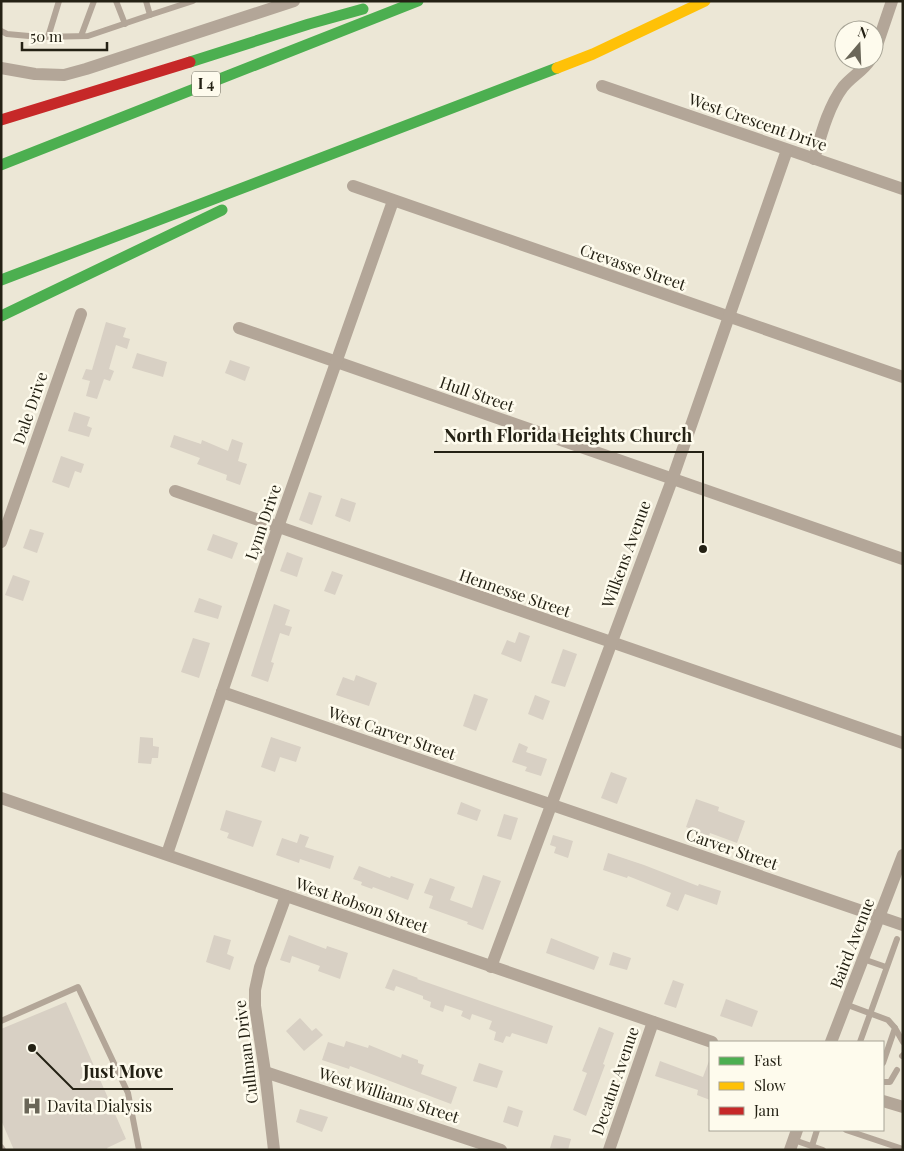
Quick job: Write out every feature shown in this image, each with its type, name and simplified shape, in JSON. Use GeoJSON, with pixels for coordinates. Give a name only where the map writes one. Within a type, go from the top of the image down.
{"type":"FeatureCollection","features":[{"type":"Feature","properties":{"kind":"highway"},"geometry":{"type":"LineString","coordinates":[[1,280],[593,54],[705,1]]}},
{"type":"Feature","properties":{"kind":"highway"},"geometry":{"type":"LineString","coordinates":[[1,120],[218,54],[308,24],[366,8],[414,2]]}},
{"type":"Feature","properties":{"kind":"highway","name":"I 4"},"geometry":{"type":"LineString","coordinates":[[1,165],[414,2]]}},
{"type":"Feature","properties":{"kind":"highway"},"geometry":{"type":"LineString","coordinates":[[249,198],[374,138]]}},
{"type":"Feature","properties":{"kind":"highway"},"geometry":{"type":"LineString","coordinates":[[1,316],[231,206]]}},
{"type":"Feature","properties":{"kind":"street"},"geometry":{"type":"LineString","coordinates":[[5,67],[35,74],[64,75],[86,70],[294,1]]}},
{"type":"Feature","properties":{"kind":"street"},"geometry":{"type":"LineString","coordinates":[[884,25],[892,1]]}},
{"type":"Feature","properties":{"kind":"street"},"geometry":{"type":"LineString","coordinates":[[814,159],[838,94],[862,70]]}},
{"type":"Feature","properties":{"kind":"street","name":"West Crescent Drive"},"geometry":{"type":"LineString","coordinates":[[602,86],[903,189]]}},
{"type":"Feature","properties":{"kind":"street","name":"Wilkens Avenue"},"geometry":{"type":"LineString","coordinates":[[491,967],[672,480],[787,150]]}},
{"type":"Feature","properties":{"kind":"street","name":"Crevasse Street"},"geometry":{"type":"LineString","coordinates":[[353,186],[903,377]]}},
{"type":"Feature","properties":{"kind":"street","name":"Lynn Drive"},"geometry":{"type":"LineString","coordinates":[[167,854],[278,528],[393,201]]}},
{"type":"Feature","properties":{"kind":"street","name":"Dale Drive"},"geometry":{"type":"LineString","coordinates":[[1,542],[7,507],[80,314]]}},
{"type":"Feature","properties":{"kind":"street","name":"Hull Street"},"geometry":{"type":"LineString","coordinates":[[238,328],[903,559]]}},
{"type":"Feature","properties":{"kind":"street","name":"Hennesse Street"},"geometry":{"type":"LineString","coordinates":[[175,491],[903,744]]}},
{"type":"Feature","properties":{"kind":"street","name":"West Carver Street"},"geometry":{"type":"LineString","coordinates":[[222,692],[551,805]]}},
{"type":"Feature","properties":{"kind":"street","name":"West Robson Street"},"geometry":{"type":"LineString","coordinates":[[1,798],[709,1041]]}},
{"type":"Feature","properties":{"kind":"street","name":"Carver Street"},"geometry":{"type":"LineString","coordinates":[[551,805],[903,924]]}},
{"type":"Feature","properties":{"kind":"street","name":"Baird Avenue"},"geometry":{"type":"LineString","coordinates":[[831,1041],[903,855]]}},
{"type":"Feature","properties":{"kind":"street","name":"Cullman Drive"},"geometry":{"type":"LineString","coordinates":[[274,1150],[255,1006],[255,990],[260,967],[286,896]]}},
{"type":"Feature","properties":{"kind":"street","name":"Decatur Avenue"},"geometry":{"type":"LineString","coordinates":[[609,1150],[653,1022]]}},
{"type":"Feature","properties":{"kind":"street","name":"West Williams Street"},"geometry":{"type":"LineString","coordinates":[[265,1072],[501,1150]]}},
{"type":"Feature","properties":{"kind":"street"},"geometry":{"type":"LineString","coordinates":[[884,1101],[903,1108]]}},
{"type":"Feature","properties":{"kind":"lane"},"geometry":{"type":"LineString","coordinates":[[48,37],[60,1]]}},
{"type":"Feature","properties":{"kind":"lane"},"geometry":{"type":"LineString","coordinates":[[81,36],[94,1]]}},
{"type":"Feature","properties":{"kind":"lane"},"geometry":{"type":"LineString","coordinates":[[116,1],[125,24]]}},
{"type":"Feature","properties":{"kind":"lane"},"geometry":{"type":"LineString","coordinates":[[146,1],[150,15]]}},
{"type":"Feature","properties":{"kind":"lane"},"geometry":{"type":"LineString","coordinates":[[1,31],[7,34],[48,37],[88,36],[193,1]]}},
{"type":"Feature","properties":{"kind":"lane"},"geometry":{"type":"LineString","coordinates":[[860,1041],[897,939]]}},
{"type":"Feature","properties":{"kind":"lane"},"geometry":{"type":"LineString","coordinates":[[863,959],[886,967]]}},
{"type":"Feature","properties":{"kind":"lane"},"geometry":{"type":"LineString","coordinates":[[1,1021],[78,987],[128,1093],[140,1150]]}},
{"type":"Feature","properties":{"kind":"lane"},"geometry":{"type":"LineString","coordinates":[[845,1004],[888,1020],[903,1042]]}},
{"type":"Feature","properties":{"kind":"lane"},"geometry":{"type":"LineString","coordinates":[[884,1060],[895,1028]]}},
{"type":"Feature","properties":{"kind":"lane"},"geometry":{"type":"LineString","coordinates":[[884,1082],[890,1082],[897,1070]]}},
{"type":"Feature","properties":{"kind":"lane"},"geometry":{"type":"LineString","coordinates":[[812,1146],[817,1131]]}},
{"type":"Feature","properties":{"kind":"lane"},"geometry":{"type":"LineString","coordinates":[[849,1131],[903,1149]]}},
{"type":"Feature","properties":{"kind":"lane"},"geometry":{"type":"LineString","coordinates":[[794,1140],[823,1150]]}},
{"type":"Feature","properties":{"kind":"building"},"geometry":{"type":"Polygon","coordinates":[[[106,322],[126,328],[123,337],[130,339],[127,349],[116,345],[109,369],[114,371],[110,381],[104,379],[97,399],[86,396],[90,381],[82,379],[86,369],[92,370],[106,322]]]}},
{"type":"Feature","properties":{"kind":"building"},"geometry":{"type":"Polygon","coordinates":[[[137,353],[167,362],[163,377],[132,368],[137,353]]]}},
{"type":"Feature","properties":{"kind":"building"},"geometry":{"type":"Polygon","coordinates":[[[230,360],[250,367],[245,381],[225,373],[230,360]]]}},
{"type":"Feature","properties":{"kind":"building"},"geometry":{"type":"Polygon","coordinates":[[[74,412],[90,417],[87,426],[92,428],[89,437],[68,431],[74,412]]]}},
{"type":"Feature","properties":{"kind":"building"},"geometry":{"type":"Polygon","coordinates":[[[174,435],[201,444],[202,440],[228,451],[232,439],[243,443],[238,461],[247,464],[240,485],[226,480],[227,475],[197,464],[200,458],[170,447],[174,435]]]}},
{"type":"Feature","properties":{"kind":"building"},"geometry":{"type":"Polygon","coordinates":[[[61,456],[84,464],[81,473],[75,471],[69,488],[52,482],[61,456]]]}},
{"type":"Feature","properties":{"kind":"building"},"geometry":{"type":"Polygon","coordinates":[[[309,492],[322,496],[312,525],[299,520],[309,492]]]}},
{"type":"Feature","properties":{"kind":"building"},"geometry":{"type":"Polygon","coordinates":[[[341,498],[356,503],[350,522],[335,516],[341,498]]]}},
{"type":"Feature","properties":{"kind":"building"},"geometry":{"type":"Polygon","coordinates":[[[30,529],[44,533],[37,553],[23,548],[30,529]]]}},
{"type":"Feature","properties":{"kind":"building"},"geometry":{"type":"Polygon","coordinates":[[[213,534],[238,543],[232,559],[207,550],[213,534]]]}},
{"type":"Feature","properties":{"kind":"building"},"geometry":{"type":"Polygon","coordinates":[[[287,552],[303,558],[297,577],[280,571],[287,552]]]}},
{"type":"Feature","properties":{"kind":"building"},"geometry":{"type":"Polygon","coordinates":[[[332,571],[343,575],[335,595],[324,591],[332,571]]]}},
{"type":"Feature","properties":{"kind":"building"},"geometry":{"type":"Polygon","coordinates":[[[13,575],[30,581],[23,601],[5,595],[13,575]]]}},
{"type":"Feature","properties":{"kind":"building"},"geometry":{"type":"Polygon","coordinates":[[[199,598],[222,606],[218,619],[194,612],[199,598]]]}},
{"type":"Feature","properties":{"kind":"building"},"geometry":{"type":"Polygon","coordinates":[[[274,604],[290,610],[285,625],[292,627],[289,636],[280,633],[271,662],[274,663],[268,682],[251,676],[274,604]]]}},
{"type":"Feature","properties":{"kind":"building"},"geometry":{"type":"Polygon","coordinates":[[[519,632],[530,636],[521,662],[501,654],[507,640],[515,643],[519,632]]]}},
{"type":"Feature","properties":{"kind":"building"},"geometry":{"type":"Polygon","coordinates":[[[193,638],[210,643],[199,678],[181,672],[193,638]]]}},
{"type":"Feature","properties":{"kind":"building"},"geometry":{"type":"Polygon","coordinates":[[[563,649],[577,654],[565,687],[551,683],[563,649]]]}},
{"type":"Feature","properties":{"kind":"building"},"geometry":{"type":"Polygon","coordinates":[[[356,675],[377,683],[369,706],[336,695],[343,677],[354,681],[356,675]]]}},
{"type":"Feature","properties":{"kind":"building"},"geometry":{"type":"Polygon","coordinates":[[[474,694],[488,699],[476,731],[463,726],[474,694]]]}},
{"type":"Feature","properties":{"kind":"building"},"geometry":{"type":"Polygon","coordinates":[[[535,695],[550,701],[543,720],[528,714],[535,695]]]}},
{"type":"Feature","properties":{"kind":"building"},"geometry":{"type":"Polygon","coordinates":[[[140,737],[153,738],[153,746],[159,747],[158,758],[152,758],[151,764],[138,763],[140,737]]]}},
{"type":"Feature","properties":{"kind":"building"},"geometry":{"type":"Polygon","coordinates":[[[271,737],[301,747],[296,762],[280,757],[275,772],[261,767],[271,737]]]}},
{"type":"Feature","properties":{"kind":"building"},"geometry":{"type":"Polygon","coordinates":[[[519,743],[528,747],[526,752],[547,759],[541,776],[525,771],[527,767],[512,762],[519,743]]]}},
{"type":"Feature","properties":{"kind":"building"},"geometry":{"type":"Polygon","coordinates":[[[611,772],[627,778],[617,804],[601,798],[611,772]]]}},
{"type":"Feature","properties":{"kind":"building"},"geometry":{"type":"Polygon","coordinates":[[[696,799],[719,807],[718,811],[745,821],[737,843],[710,833],[709,836],[686,827],[696,799]]]}},
{"type":"Feature","properties":{"kind":"building"},"geometry":{"type":"Polygon","coordinates":[[[461,802],[481,810],[477,821],[457,814],[461,802]]]}},
{"type":"Feature","properties":{"kind":"building"},"geometry":{"type":"Polygon","coordinates":[[[226,810],[262,821],[253,847],[227,838],[229,833],[220,830],[226,810]]]}},
{"type":"Feature","properties":{"kind":"building"},"geometry":{"type":"Polygon","coordinates":[[[504,814],[518,818],[511,840],[497,836],[504,814]]]}},
{"type":"Feature","properties":{"kind":"building"},"geometry":{"type":"Polygon","coordinates":[[[300,834],[309,837],[305,847],[334,856],[330,869],[300,859],[299,863],[276,855],[282,838],[297,843],[300,834]]]}},
{"type":"Feature","properties":{"kind":"building"},"geometry":{"type":"Polygon","coordinates":[[[553,835],[573,841],[568,858],[554,853],[556,847],[550,845],[553,835]]]}},
{"type":"Feature","properties":{"kind":"building"},"geometry":{"type":"Polygon","coordinates":[[[608,853],[698,886],[699,884],[721,891],[717,905],[685,894],[678,911],[666,906],[671,893],[628,876],[627,878],[603,870],[608,853]]]}},
{"type":"Feature","properties":{"kind":"building"},"geometry":{"type":"Polygon","coordinates":[[[359,866],[390,878],[391,876],[414,884],[408,900],[373,887],[372,889],[361,885],[362,882],[353,879],[359,866]]]}},
{"type":"Feature","properties":{"kind":"building"},"geometry":{"type":"Polygon","coordinates":[[[483,875],[501,881],[483,930],[467,924],[468,922],[429,908],[433,896],[424,893],[430,878],[455,887],[450,900],[472,908],[483,875]]]}},
{"type":"Feature","properties":{"kind":"building"},"geometry":{"type":"Polygon","coordinates":[[[214,935],[231,940],[227,954],[234,957],[230,970],[206,962],[214,935]]]}},
{"type":"Feature","properties":{"kind":"building"},"geometry":{"type":"Polygon","coordinates":[[[289,935],[326,949],[327,946],[348,953],[340,979],[318,971],[320,966],[292,956],[290,963],[280,960],[289,935]]]}},
{"type":"Feature","properties":{"kind":"building"},"geometry":{"type":"Polygon","coordinates":[[[551,938],[599,957],[594,970],[546,953],[551,938]]]}},
{"type":"Feature","properties":{"kind":"building"},"geometry":{"type":"Polygon","coordinates":[[[613,952],[631,958],[627,970],[609,965],[613,952]]]}},
{"type":"Feature","properties":{"kind":"building"},"geometry":{"type":"Polygon","coordinates":[[[393,969],[553,1026],[547,1044],[512,1033],[510,1037],[506,1036],[503,1043],[494,1040],[496,1032],[489,1029],[492,1021],[472,1014],[470,1020],[461,1016],[463,1011],[445,1005],[443,1012],[430,1007],[431,1002],[423,999],[423,996],[396,986],[394,991],[385,988],[393,969]]]}},
{"type":"Feature","properties":{"kind":"building"},"geometry":{"type":"Polygon","coordinates":[[[673,980],[684,984],[676,1008],[664,1004],[673,980]]]}},
{"type":"Feature","properties":{"kind":"building"},"geometry":{"type":"Polygon","coordinates":[[[726,999],[758,1011],[752,1027],[720,1016],[726,999]]]}},
{"type":"Feature","properties":{"kind":"building"},"geometry":{"type":"Polygon","coordinates":[[[66,1002],[126,1139],[107,1148],[108,1150],[14,1150],[1,1120],[1,1029],[66,1002]]]}},
{"type":"Feature","properties":{"kind":"building"},"geometry":{"type":"Polygon","coordinates":[[[300,1018],[312,1031],[316,1028],[323,1035],[304,1051],[286,1031],[300,1018]]]}},
{"type":"Feature","properties":{"kind":"building"},"geometry":{"type":"Polygon","coordinates":[[[599,1027],[614,1033],[603,1064],[605,1065],[586,1116],[573,1110],[587,1073],[582,1071],[599,1027]]]}},
{"type":"Feature","properties":{"kind":"building"},"geometry":{"type":"Polygon","coordinates":[[[346,1041],[368,1048],[369,1045],[401,1058],[402,1054],[418,1060],[418,1063],[424,1065],[421,1074],[457,1087],[451,1104],[350,1066],[349,1069],[322,1060],[328,1042],[344,1047],[346,1041]]]}},
{"type":"Feature","properties":{"kind":"building"},"geometry":{"type":"Polygon","coordinates":[[[660,1061],[703,1077],[709,1061],[709,1100],[697,1095],[698,1090],[655,1076],[660,1061]]]}},
{"type":"Feature","properties":{"kind":"building"},"geometry":{"type":"Polygon","coordinates":[[[479,1063],[503,1071],[497,1088],[473,1081],[479,1063]]]}},
{"type":"Feature","properties":{"kind":"building"},"geometry":{"type":"Polygon","coordinates":[[[508,1106],[523,1111],[518,1127],[503,1122],[508,1106]]]}},
{"type":"Feature","properties":{"kind":"building"},"geometry":{"type":"Polygon","coordinates":[[[300,1109],[328,1117],[322,1132],[296,1122],[300,1109]]]}},
{"type":"Feature","properties":{"kind":"building"},"geometry":{"type":"Polygon","coordinates":[[[554,1135],[571,1139],[568,1150],[550,1148],[554,1135]]]}},
{"type":"Feature","properties":{"kind":"traffic: fast"},"geometry":{"type":"LineString","coordinates":[[1,165],[418,1]]}},
{"type":"Feature","properties":{"kind":"traffic: fast"},"geometry":{"type":"LineString","coordinates":[[190,62],[363,9]]}},
{"type":"Feature","properties":{"kind":"traffic: fast"},"geometry":{"type":"LineString","coordinates":[[1,280],[557,68]]}},
{"type":"Feature","properties":{"kind":"traffic: fast"},"geometry":{"type":"LineString","coordinates":[[1,316],[222,210]]}},
{"type":"Feature","properties":{"kind":"traffic: slow"},"geometry":{"type":"LineString","coordinates":[[557,68],[593,54],[705,1]]}},
{"type":"Feature","properties":{"kind":"traffic: jam"},"geometry":{"type":"LineString","coordinates":[[1,120],[190,62]]}},
{"type":"Feature","properties":{"kind":"place","name":"North Florida Heights Church"},"geometry":{"type":"Point","coordinates":[703,549]}},
{"type":"Feature","properties":{"kind":"place","name":"Just Move"},"geometry":{"type":"Point","coordinates":[32,1048]}},
{"type":"Feature","properties":{"kind":"place","name":"Davita Dialysis"},"geometry":{"type":"Point","coordinates":[32,1106]}}]}
